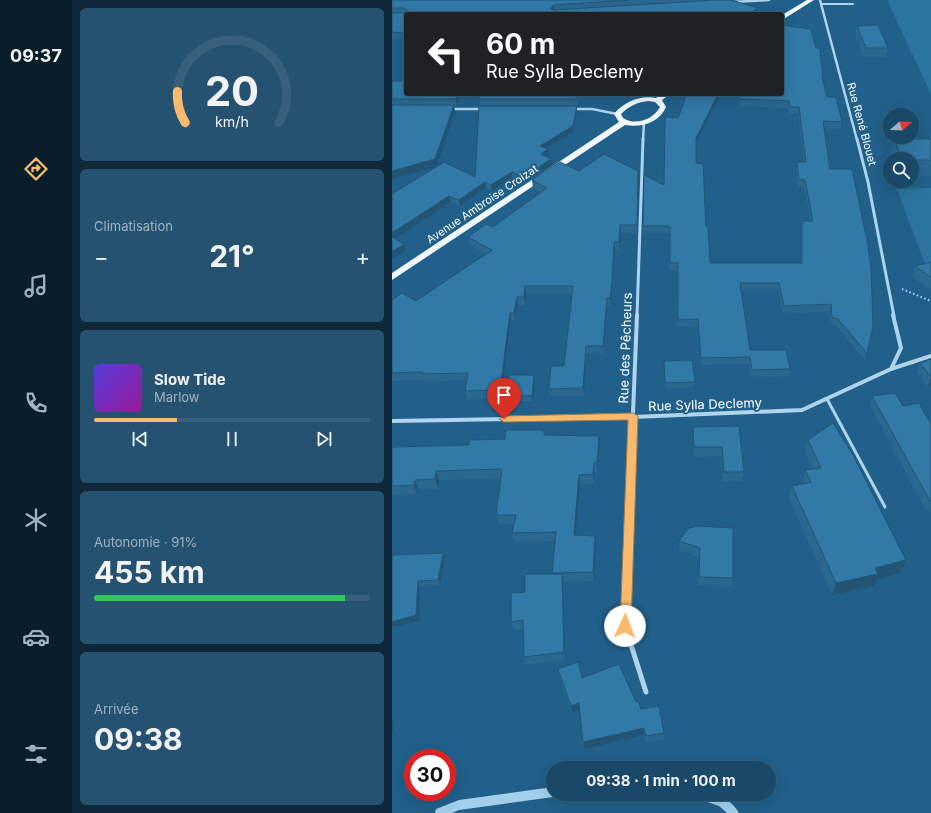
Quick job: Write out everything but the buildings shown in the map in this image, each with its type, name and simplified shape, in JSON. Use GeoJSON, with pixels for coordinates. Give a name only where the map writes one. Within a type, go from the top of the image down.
{"type":"FeatureCollection","features":[{"type":"Feature","properties":{"kind":"main road"},"geometry":{"type":"LineString","coordinates":[[784,17],[810,0]]}},
{"type":"Feature","properties":{"kind":"main road"},"geometry":{"type":"LineString","coordinates":[[658,100],[663,107],[662,111],[644,122],[633,124],[623,123],[618,119],[617,114],[634,101],[649,99],[658,100],[664,96]]}},
{"type":"Feature","properties":{"kind":"main road","name":"Avenue Ambroise Croizat"},"geometry":{"type":"LineString","coordinates":[[392,277],[623,123]]}},
{"type":"Feature","properties":{"kind":"street"},"geometry":{"type":"LineString","coordinates":[[729,3],[768,0]]}},
{"type":"Feature","properties":{"kind":"street","name":"Rue René Blouet"},"geometry":{"type":"LineString","coordinates":[[820,0],[868,182],[886,282],[901,348],[890,369]]}},
{"type":"Feature","properties":{"kind":"street"},"geometry":{"type":"LineString","coordinates":[[448,109],[488,109]]}},
{"type":"Feature","properties":{"kind":"street"},"geometry":{"type":"LineString","coordinates":[[568,109],[592,109],[617,114]]}},
{"type":"Feature","properties":{"kind":"street","name":"Rue des Pêcheurs"},"geometry":{"type":"LineString","coordinates":[[644,122],[625,626],[646,692]]}},
{"type":"Feature","properties":{"kind":"street","name":"Rue Sylla Declemy"},"geometry":{"type":"LineString","coordinates":[[392,421],[633,416],[802,410],[890,369],[931,356]]}},
{"type":"Feature","properties":{"kind":"lane"},"geometry":{"type":"LineString","coordinates":[[821,4],[852,4]]}},
{"type":"Feature","properties":{"kind":"lane"},"geometry":{"type":"LineString","coordinates":[[827,399],[885,507]]}},
{"type":"Feature","properties":{"kind":"path"},"geometry":{"type":"LineString","coordinates":[[886,282],[931,301]]}},
{"type":"Feature","properties":{"kind":"shaded area"},"geometry":{"type":"Polygon","coordinates":[[[887,0],[931,0],[931,94],[887,0]]]}},
{"type":"Feature","properties":{"kind":"shaded area"},"geometry":{"type":"Polygon","coordinates":[[[931,188],[931,264],[925,264],[897,189],[931,188]]]}},
{"type":"Feature","properties":{"kind":"waterway"},"geometry":{"type":"LineString","coordinates":[[440,813],[459,805],[546,793]]}},
{"type":"Feature","properties":{"kind":"waterway"},"geometry":{"type":"LineString","coordinates":[[719,801],[722,802],[734,813]]}},
{"type":"Feature","properties":{"kind":"route"},"geometry":{"type":"LineString","coordinates":[[504,419],[633,416],[625,626]]}}]}
